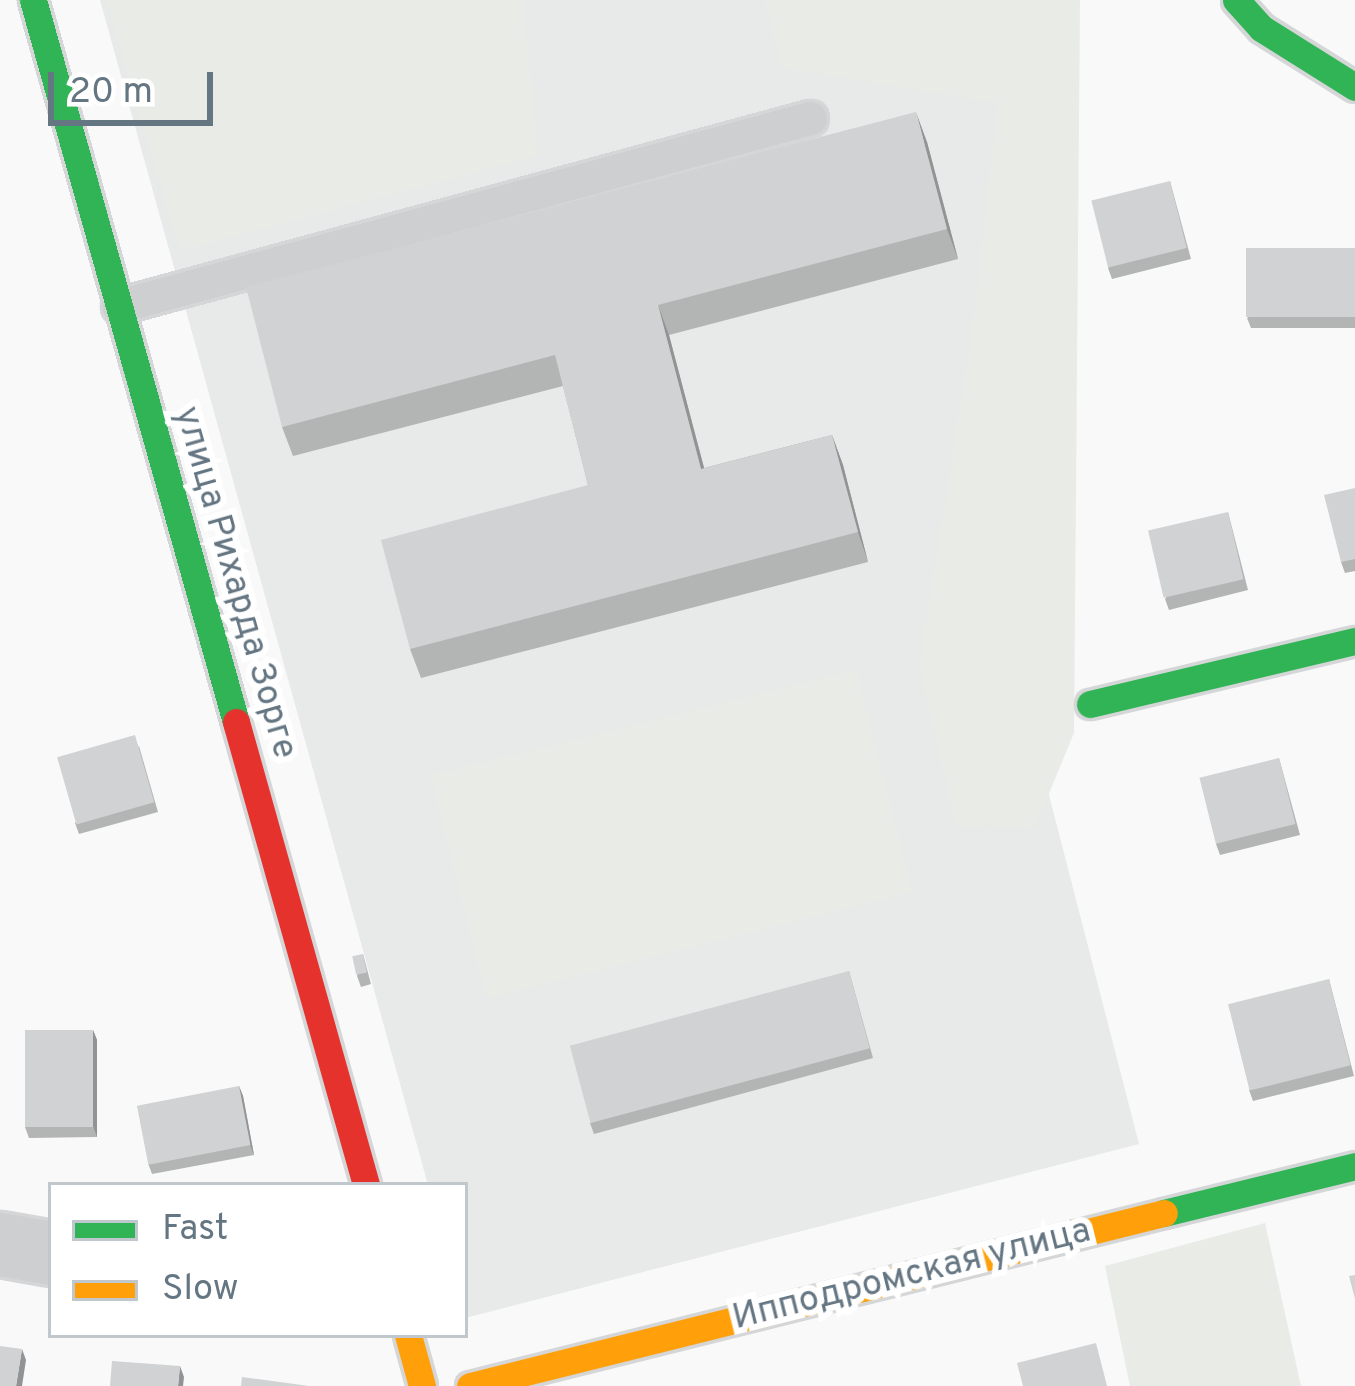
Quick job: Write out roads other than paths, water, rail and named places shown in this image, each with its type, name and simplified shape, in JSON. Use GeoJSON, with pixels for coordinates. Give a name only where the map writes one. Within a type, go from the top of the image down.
{"type":"FeatureCollection","features":[{"type":"Feature","properties":{"kind":"street","name":"улица Рихарда Зорге"},"geometry":{"type":"LineString","coordinates":[[33,0],[365,1182]]}},
{"type":"Feature","properties":{"kind":"street"},"geometry":{"type":"LineString","coordinates":[[1236,0],[1262,28],[1355,87]]}},
{"type":"Feature","properties":{"kind":"street"},"geometry":{"type":"LineString","coordinates":[[1090,704],[1355,641]]}},
{"type":"Feature","properties":{"kind":"street","name":"Ипподромская улица"},"geometry":{"type":"LineString","coordinates":[[470,1386],[1355,1166]]}},
{"type":"Feature","properties":{"kind":"street"},"geometry":{"type":"LineString","coordinates":[[0,1244],[48,1252]]}},
{"type":"Feature","properties":{"kind":"street"},"geometry":{"type":"LineString","coordinates":[[409,1338],[422,1386]]}},
{"type":"Feature","properties":{"kind":"lane"},"geometry":{"type":"LineString","coordinates":[[119,306],[810,118]]}}]}
